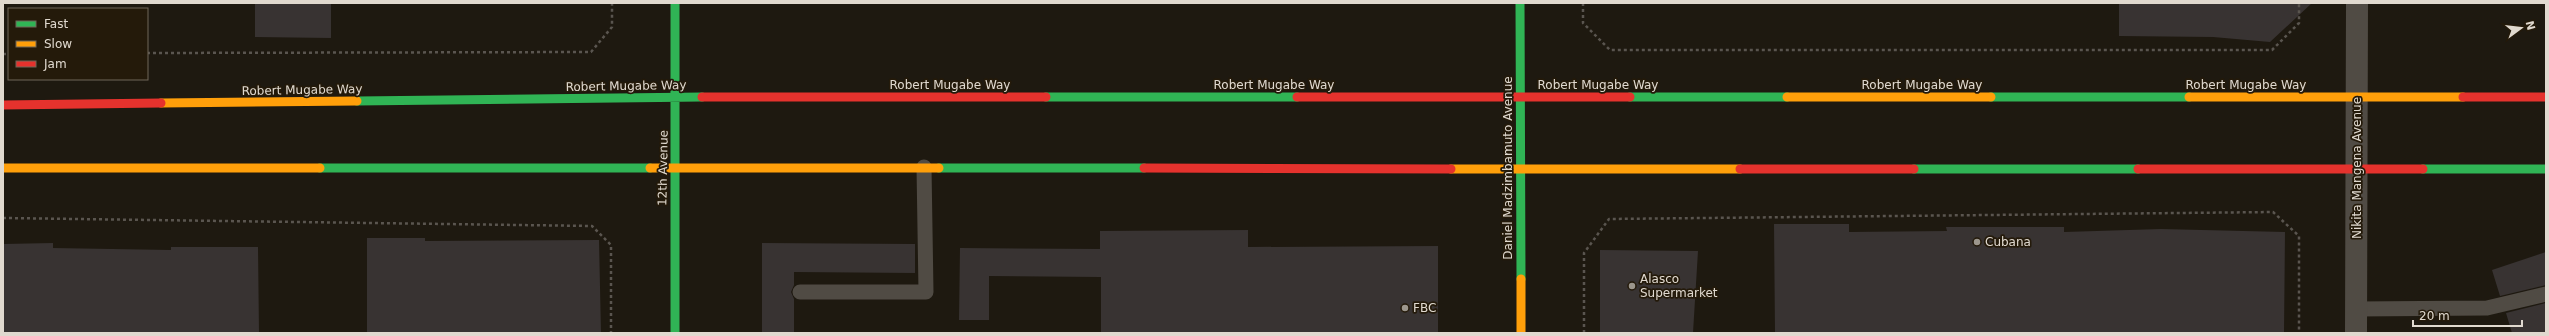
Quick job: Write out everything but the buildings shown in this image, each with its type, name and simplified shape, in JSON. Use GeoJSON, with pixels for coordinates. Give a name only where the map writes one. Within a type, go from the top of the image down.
{"type":"FeatureCollection","features":[{"type":"Feature","properties":{"kind":"main road","name":"12th Avenue"},"geometry":{"type":"LineString","coordinates":[[675,3],[675,333]]}},
{"type":"Feature","properties":{"kind":"main road","name":"Daniel Madzimbamuto Avenue"},"geometry":{"type":"LineString","coordinates":[[1520,3],[1519,97],[1521,333]]}},
{"type":"Feature","properties":{"kind":"main road","name":"Robert Mugabe Way"},"geometry":{"type":"LineString","coordinates":[[3,105],[676,98],[2546,97]]}},
{"type":"Feature","properties":{"kind":"main road"},"geometry":{"type":"LineString","coordinates":[[3,168],[924,167],[1520,169],[2546,169]]}},
{"type":"Feature","properties":{"kind":"street","name":"Nikita Mangena Avenue"},"geometry":{"type":"LineString","coordinates":[[2356,333],[2356,170],[2358,97],[2357,3]]}},
{"type":"Feature","properties":{"kind":"lane"},"geometry":{"type":"LineString","coordinates":[[800,292],[926,292],[924,167]]}},
{"type":"Feature","properties":{"kind":"lane"},"geometry":{"type":"LineString","coordinates":[[2356,309],[2488,308],[2546,294]]}},
{"type":"Feature","properties":{"kind":"path"},"geometry":{"type":"LineString","coordinates":[[148,53],[591,52],[612,27],[612,3]]}},
{"type":"Feature","properties":{"kind":"path"},"geometry":{"type":"LineString","coordinates":[[1583,3],[1583,22],[1610,50],[2272,50],[2299,23],[2299,3]]}},
{"type":"Feature","properties":{"kind":"path"},"geometry":{"type":"LineString","coordinates":[[1584,333],[1584,253],[1609,219],[2273,212],[2299,236],[2299,333]]}},
{"type":"Feature","properties":{"kind":"path"},"geometry":{"type":"LineString","coordinates":[[3,218],[592,226],[611,245],[611,333]]}},
{"type":"Feature","properties":{"kind":"traffic: fast"},"geometry":{"type":"LineString","coordinates":[[675,3],[675,333]]}},
{"type":"Feature","properties":{"kind":"traffic: fast"},"geometry":{"type":"LineString","coordinates":[[1520,3],[1521,279]]}},
{"type":"Feature","properties":{"kind":"traffic: fast"},"geometry":{"type":"LineString","coordinates":[[357,101],[702,97]]}},
{"type":"Feature","properties":{"kind":"traffic: fast"},"geometry":{"type":"LineString","coordinates":[[1046,97],[1297,97]]}},
{"type":"Feature","properties":{"kind":"traffic: fast"},"geometry":{"type":"LineString","coordinates":[[1630,97],[1787,97]]}},
{"type":"Feature","properties":{"kind":"traffic: fast"},"geometry":{"type":"LineString","coordinates":[[1991,97],[2189,97]]}},
{"type":"Feature","properties":{"kind":"traffic: fast"},"geometry":{"type":"LineString","coordinates":[[320,168],[650,168]]}},
{"type":"Feature","properties":{"kind":"traffic: fast"},"geometry":{"type":"LineString","coordinates":[[939,168],[1144,168]]}},
{"type":"Feature","properties":{"kind":"traffic: fast"},"geometry":{"type":"LineString","coordinates":[[1914,169],[2138,169]]}},
{"type":"Feature","properties":{"kind":"traffic: fast"},"geometry":{"type":"LineString","coordinates":[[2423,169],[2546,169]]}},
{"type":"Feature","properties":{"kind":"traffic: slow"},"geometry":{"type":"LineString","coordinates":[[1787,97],[1991,97]]}},
{"type":"Feature","properties":{"kind":"traffic: slow"},"geometry":{"type":"LineString","coordinates":[[2189,97],[2463,97]]}},
{"type":"Feature","properties":{"kind":"traffic: slow"},"geometry":{"type":"LineString","coordinates":[[161,103],[357,101]]}},
{"type":"Feature","properties":{"kind":"traffic: slow"},"geometry":{"type":"LineString","coordinates":[[3,168],[320,168]]}},
{"type":"Feature","properties":{"kind":"traffic: slow"},"geometry":{"type":"LineString","coordinates":[[650,168],[939,168]]}},
{"type":"Feature","properties":{"kind":"traffic: slow"},"geometry":{"type":"LineString","coordinates":[[1451,169],[1740,169]]}},
{"type":"Feature","properties":{"kind":"traffic: slow"},"geometry":{"type":"LineString","coordinates":[[1521,279],[1521,333]]}},
{"type":"Feature","properties":{"kind":"traffic: jam"},"geometry":{"type":"LineString","coordinates":[[702,97],[1046,97]]}},
{"type":"Feature","properties":{"kind":"traffic: jam"},"geometry":{"type":"LineString","coordinates":[[1297,97],[1630,97]]}},
{"type":"Feature","properties":{"kind":"traffic: jam"},"geometry":{"type":"LineString","coordinates":[[2463,97],[2546,97]]}},
{"type":"Feature","properties":{"kind":"traffic: jam"},"geometry":{"type":"LineString","coordinates":[[3,105],[161,103]]}},
{"type":"Feature","properties":{"kind":"traffic: jam"},"geometry":{"type":"LineString","coordinates":[[1144,168],[1451,169]]}},
{"type":"Feature","properties":{"kind":"traffic: jam"},"geometry":{"type":"LineString","coordinates":[[1740,169],[1914,169]]}},
{"type":"Feature","properties":{"kind":"traffic: jam"},"geometry":{"type":"LineString","coordinates":[[2138,169],[2423,169]]}},
{"type":"Feature","properties":{"kind":"place","name":"Cubana"},"geometry":{"type":"Point","coordinates":[1977,242]}},
{"type":"Feature","properties":{"kind":"place","name":"Alasco Supermarket"},"geometry":{"type":"Point","coordinates":[1632,286]}},
{"type":"Feature","properties":{"kind":"place","name":"FBC"},"geometry":{"type":"Point","coordinates":[1405,308]}}]}
